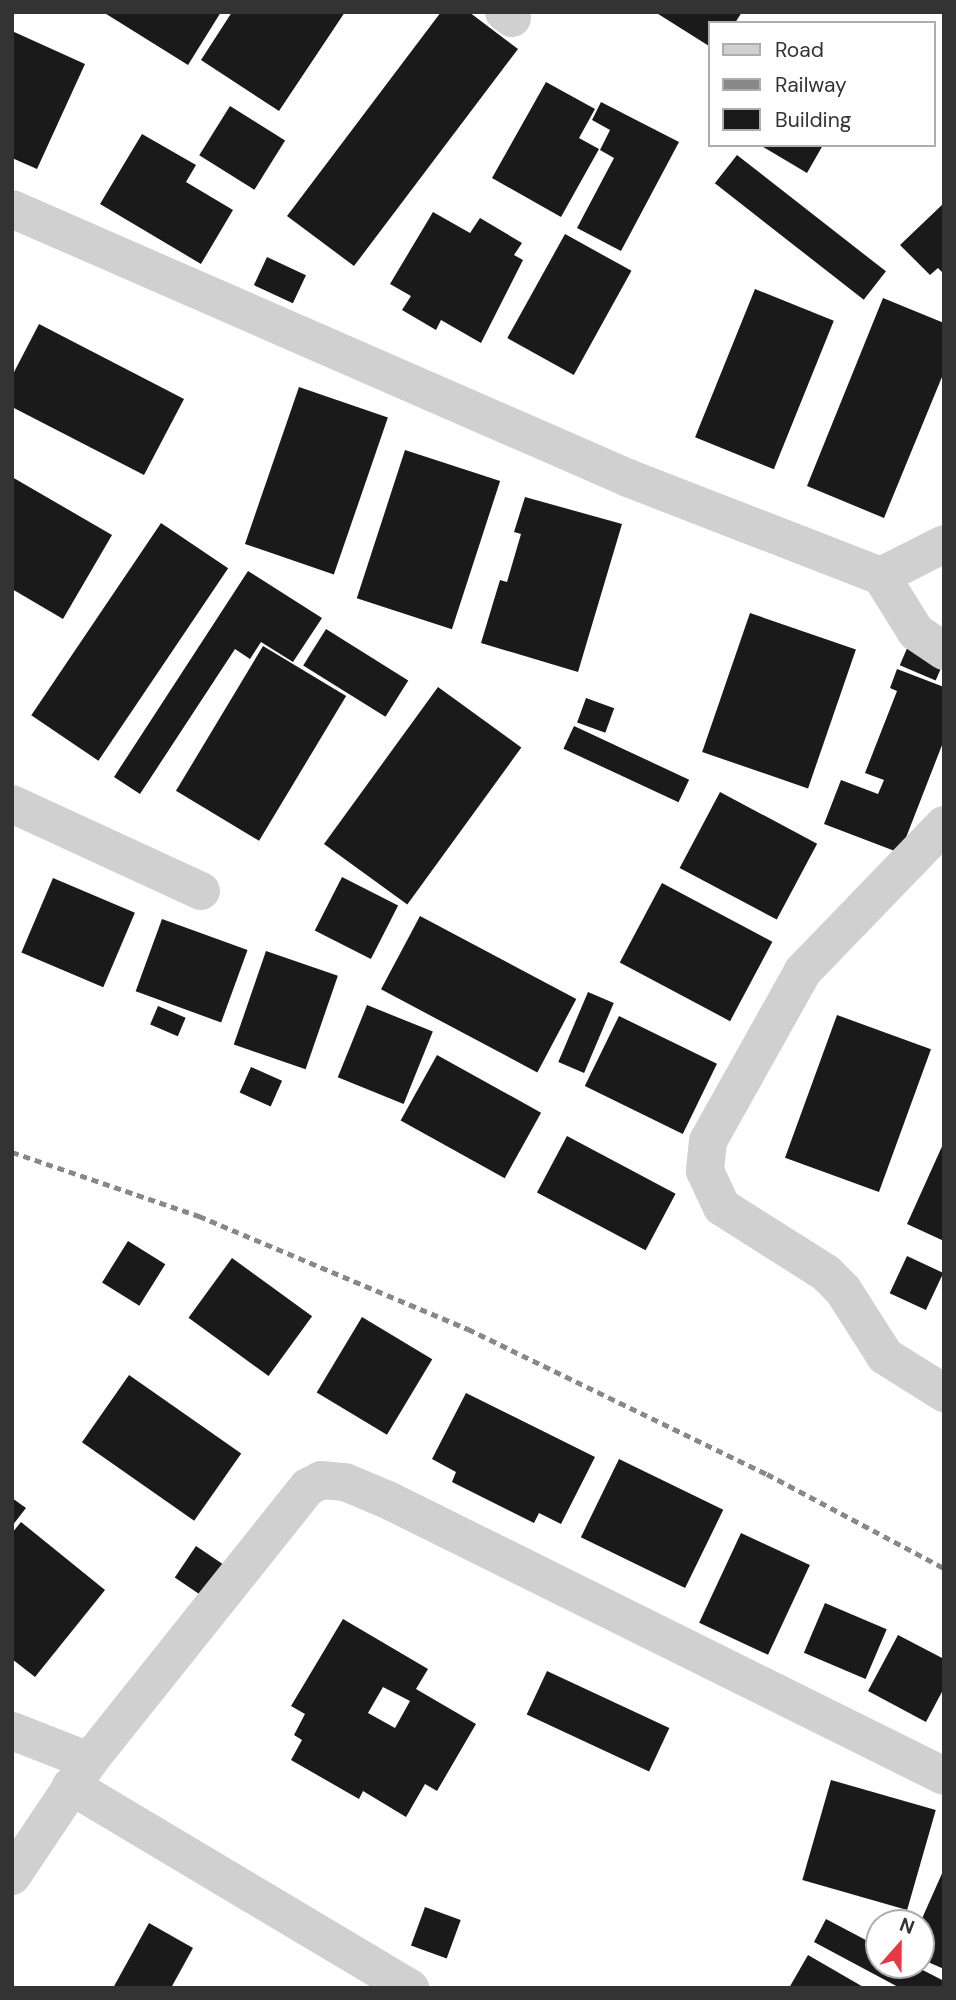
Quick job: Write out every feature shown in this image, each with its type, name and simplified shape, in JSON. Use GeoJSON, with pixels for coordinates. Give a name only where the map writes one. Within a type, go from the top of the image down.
{"type":"FeatureCollection","features":[{"type":"Feature","properties":{"kind":"street"},"geometry":{"type":"LineString","coordinates":[[12,209],[628,478],[880,576],[916,632],[944,651]]}},
{"type":"Feature","properties":{"kind":"street"},"geometry":{"type":"LineString","coordinates":[[880,576],[944,544]]}},
{"type":"Feature","properties":{"kind":"street"},"geometry":{"type":"LineString","coordinates":[[12,804],[201,891]]}},
{"type":"Feature","properties":{"kind":"street"},"geometry":{"type":"LineString","coordinates":[[944,825],[803,971],[708,1141],[705,1171],[722,1207],[826,1273],[844,1290],[885,1356],[944,1392]]}},
{"type":"Feature","properties":{"kind":"street"},"geometry":{"type":"LineString","coordinates":[[12,1876],[80,1774],[308,1487],[321,1480],[345,1482],[390,1501],[944,1776]]}},
{"type":"Feature","properties":{"kind":"street"},"geometry":{"type":"LineString","coordinates":[[12,1731],[410,1988]]}},
{"type":"Feature","properties":{"kind":"building"},"geometry":{"type":"Polygon","coordinates":[[[103,12],[221,12],[188,65],[103,12]]]}},
{"type":"Feature","properties":{"kind":"building"},"geometry":{"type":"Polygon","coordinates":[[[232,12],[345,12],[279,111],[201,60],[232,12]]]}},
{"type":"Feature","properties":{"kind":"building"},"geometry":{"type":"Polygon","coordinates":[[[441,12],[469,12],[518,49],[354,266],[287,216],[441,12]]]}},
{"type":"Feature","properties":{"kind":"building"},"geometry":{"type":"Polygon","coordinates":[[[655,12],[742,12],[736,21],[708,21],[708,45],[655,12]]]}},
{"type":"Feature","properties":{"kind":"building"},"geometry":{"type":"Polygon","coordinates":[[[12,31],[85,64],[37,169],[12,158],[12,31]]]}},
{"type":"Feature","properties":{"kind":"building"},"geometry":{"type":"Polygon","coordinates":[[[546,82],[595,109],[579,138],[599,149],[561,217],[492,178],[546,82]]]}},
{"type":"Feature","properties":{"kind":"building"},"geometry":{"type":"Polygon","coordinates":[[[601,102],[679,142],[621,251],[577,228],[614,158],[600,150],[610,130],[592,120],[601,102]]]}},
{"type":"Feature","properties":{"kind":"building"},"geometry":{"type":"Polygon","coordinates":[[[230,106],[285,140],[254,190],[199,155],[230,106]]]}},
{"type":"Feature","properties":{"kind":"building"},"geometry":{"type":"Polygon","coordinates":[[[142,134],[196,165],[186,182],[233,210],[201,264],[100,204],[142,134]]]}},
{"type":"Feature","properties":{"kind":"building"},"geometry":{"type":"Polygon","coordinates":[[[763,147],[822,147],[807,173],[763,147]]]}},
{"type":"Feature","properties":{"kind":"building"},"geometry":{"type":"Polygon","coordinates":[[[737,155],[886,271],[864,300],[715,183],[737,155]]]}},
{"type":"Feature","properties":{"kind":"building"},"geometry":{"type":"Polygon","coordinates":[[[944,203],[944,274],[938,268],[930,275],[900,245],[944,203]]]}},
{"type":"Feature","properties":{"kind":"building"},"geometry":{"type":"Polygon","coordinates":[[[433,212],[470,233],[480,218],[522,243],[514,255],[523,260],[481,343],[441,320],[436,330],[402,310],[411,296],[390,284],[433,212]]]}},
{"type":"Feature","properties":{"kind":"building"},"geometry":{"type":"Polygon","coordinates":[[[565,234],[631,271],[574,375],[507,338],[565,234]]]}},
{"type":"Feature","properties":{"kind":"building"},"geometry":{"type":"Polygon","coordinates":[[[267,257],[306,275],[293,303],[254,285],[267,257]]]}},
{"type":"Feature","properties":{"kind":"building"},"geometry":{"type":"Polygon","coordinates":[[[755,289],[834,321],[774,469],[695,437],[755,289]]]}},
{"type":"Feature","properties":{"kind":"building"},"geometry":{"type":"Polygon","coordinates":[[[883,298],[944,323],[944,372],[884,518],[807,486],[883,298]]]}},
{"type":"Feature","properties":{"kind":"building"},"geometry":{"type":"Polygon","coordinates":[[[39,324],[184,399],[144,475],[12,407],[12,376],[39,324]]]}},
{"type":"Feature","properties":{"kind":"building"},"geometry":{"type":"Polygon","coordinates":[[[299,387],[388,418],[334,575],[245,544],[299,387]]]}},
{"type":"Feature","properties":{"kind":"building"},"geometry":{"type":"Polygon","coordinates":[[[405,450],[500,481],[452,629],[357,598],[405,450]]]}},
{"type":"Feature","properties":{"kind":"building"},"geometry":{"type":"Polygon","coordinates":[[[12,477],[112,535],[63,619],[12,589],[12,477]]]}},
{"type":"Feature","properties":{"kind":"building"},"geometry":{"type":"Polygon","coordinates":[[[525,497],[622,524],[578,672],[481,643],[500,580],[507,582],[521,534],[514,532],[525,497]]]}},
{"type":"Feature","properties":{"kind":"building"},"geometry":{"type":"Polygon","coordinates":[[[161,523],[228,568],[98,761],[31,715],[161,523]]]}},
{"type":"Feature","properties":{"kind":"building"},"geometry":{"type":"Polygon","coordinates":[[[248,571],[322,618],[293,662],[261,642],[250,659],[235,649],[140,794],[114,777],[248,571]]]}},
{"type":"Feature","properties":{"kind":"building"},"geometry":{"type":"Polygon","coordinates":[[[750,613],[856,649],[808,788],[702,752],[750,613]]]}},
{"type":"Feature","properties":{"kind":"building"},"geometry":{"type":"Polygon","coordinates":[[[326,629],[408,680],[385,717],[303,665],[326,629]]]}},
{"type":"Feature","properties":{"kind":"building"},"geometry":{"type":"Polygon","coordinates":[[[263,646],[346,696],[259,841],[176,791],[263,646]]]}},
{"type":"Feature","properties":{"kind":"building"},"geometry":{"type":"Polygon","coordinates":[[[908,646],[944,661],[936,681],[900,665],[908,646]]]}},
{"type":"Feature","properties":{"kind":"building"},"geometry":{"type":"Polygon","coordinates":[[[897,669],[944,687],[944,740],[900,853],[824,824],[841,780],[878,794],[884,780],[865,773],[897,691],[890,688],[897,669]]]}},
{"type":"Feature","properties":{"kind":"building"},"geometry":{"type":"Polygon","coordinates":[[[438,687],[521,748],[407,904],[324,844],[438,687]]]}},
{"type":"Feature","properties":{"kind":"building"},"geometry":{"type":"Polygon","coordinates":[[[586,698],[614,708],[605,733],[577,722],[586,698]]]}},
{"type":"Feature","properties":{"kind":"building"},"geometry":{"type":"Polygon","coordinates":[[[574,726],[689,780],[679,802],[563,749],[574,726]]]}},
{"type":"Feature","properties":{"kind":"building"},"geometry":{"type":"Polygon","coordinates":[[[720,792],[817,844],[777,920],[680,868],[720,792]]]}},
{"type":"Feature","properties":{"kind":"building"},"geometry":{"type":"Polygon","coordinates":[[[342,877],[398,906],[371,959],[315,930],[342,877]]]}},
{"type":"Feature","properties":{"kind":"building"},"geometry":{"type":"Polygon","coordinates":[[[53,878],[135,913],[103,987],[21,953],[53,878]]]}},
{"type":"Feature","properties":{"kind":"building"},"geometry":{"type":"Polygon","coordinates":[[[662,883],[772,942],[730,1021],[620,962],[662,883]]]}},
{"type":"Feature","properties":{"kind":"building"},"geometry":{"type":"Polygon","coordinates":[[[420,916],[576,999],[537,1072],[381,989],[420,916]]]}},
{"type":"Feature","properties":{"kind":"building"},"geometry":{"type":"Polygon","coordinates":[[[162,919],[248,950],[221,1022],[136,991],[162,919]]]}},
{"type":"Feature","properties":{"kind":"building"},"geometry":{"type":"Polygon","coordinates":[[[266,951],[338,976],[306,1069],[234,1045],[266,951]]]}},
{"type":"Feature","properties":{"kind":"building"},"geometry":{"type":"Polygon","coordinates":[[[588,992],[614,1003],[584,1073],[558,1062],[588,992]]]}},
{"type":"Feature","properties":{"kind":"building"},"geometry":{"type":"Polygon","coordinates":[[[367,1005],[433,1032],[404,1104],[338,1077],[367,1005]]]}},
{"type":"Feature","properties":{"kind":"building"},"geometry":{"type":"Polygon","coordinates":[[[158,1006],[186,1018],[178,1036],[150,1024],[158,1006]]]}},
{"type":"Feature","properties":{"kind":"building"},"geometry":{"type":"Polygon","coordinates":[[[837,1015],[931,1049],[879,1192],[785,1158],[837,1015]]]}},
{"type":"Feature","properties":{"kind":"building"},"geometry":{"type":"Polygon","coordinates":[[[619,1016],[717,1064],[683,1134],[585,1086],[619,1016]]]}},
{"type":"Feature","properties":{"kind":"building"},"geometry":{"type":"Polygon","coordinates":[[[437,1055],[541,1113],[505,1178],[401,1121],[437,1055]]]}},
{"type":"Feature","properties":{"kind":"building"},"geometry":{"type":"Polygon","coordinates":[[[251,1067],[282,1081],[271,1106],[240,1093],[251,1067]]]}},
{"type":"Feature","properties":{"kind":"building"},"geometry":{"type":"Polygon","coordinates":[[[567,1136],[676,1194],[646,1250],[537,1193],[567,1136]]]}},
{"type":"Feature","properties":{"kind":"building"},"geometry":{"type":"Polygon","coordinates":[[[944,1142],[944,1241],[907,1224],[944,1142]]]}},
{"type":"Feature","properties":{"kind":"building"},"geometry":{"type":"Polygon","coordinates":[[[128,1241],[165,1264],[139,1306],[102,1283],[128,1241]]]}},
{"type":"Feature","properties":{"kind":"building"},"geometry":{"type":"Polygon","coordinates":[[[907,1256],[943,1273],[926,1310],[890,1293],[907,1256]]]}},
{"type":"Feature","properties":{"kind":"building"},"geometry":{"type":"Polygon","coordinates":[[[232,1258],[312,1316],[269,1376],[189,1318],[232,1258]]]}},
{"type":"Feature","properties":{"kind":"building"},"geometry":{"type":"Polygon","coordinates":[[[362,1317],[432,1359],[387,1435],[317,1392],[362,1317]]]}},
{"type":"Feature","properties":{"kind":"building"},"geometry":{"type":"Polygon","coordinates":[[[129,1375],[241,1454],[194,1521],[82,1442],[129,1375]]]}},
{"type":"Feature","properties":{"kind":"building"},"geometry":{"type":"Polygon","coordinates":[[[466,1393],[595,1457],[561,1524],[539,1513],[534,1523],[452,1482],[456,1472],[432,1459],[466,1393]]]}},
{"type":"Feature","properties":{"kind":"building"},"geometry":{"type":"Polygon","coordinates":[[[619,1459],[723,1510],[685,1588],[581,1537],[619,1459]]]}},
{"type":"Feature","properties":{"kind":"building"},"geometry":{"type":"Polygon","coordinates":[[[12,1498],[26,1508],[12,1526],[12,1498]]]}},
{"type":"Feature","properties":{"kind":"building"},"geometry":{"type":"Polygon","coordinates":[[[21,1522],[105,1590],[35,1677],[12,1659],[12,1533],[21,1522]]]}},
{"type":"Feature","properties":{"kind":"building"},"geometry":{"type":"Polygon","coordinates":[[[741,1533],[810,1565],[768,1655],[699,1623],[741,1533]]]}},
{"type":"Feature","properties":{"kind":"building"},"geometry":{"type":"Polygon","coordinates":[[[196,1546],[230,1569],[209,1600],[175,1578],[196,1546]]]}},
{"type":"Feature","properties":{"kind":"building"},"geometry":{"type":"Polygon","coordinates":[[[825,1603],[887,1629],[866,1679],[804,1653],[825,1603]]]}},
{"type":"Feature","properties":{"kind":"building"},"geometry":{"type":"Polygon","coordinates":[[[343,1619],[428,1669],[416,1689],[476,1724],[437,1791],[425,1784],[406,1817],[363,1791],[359,1799],[291,1760],[302,1740],[294,1735],[305,1714],[291,1706],[343,1619]],[[383,1687],[368,1713],[395,1728],[410,1701],[383,1687]]]}},
{"type":"Feature","properties":{"kind":"building"},"geometry":{"type":"Polygon","coordinates":[[[898,1635],[944,1659],[944,1688],[926,1722],[868,1691],[898,1635]]]}},
{"type":"Feature","properties":{"kind":"building"},"geometry":{"type":"Polygon","coordinates":[[[547,1671],[669,1728],[649,1772],[527,1715],[547,1671]]]}},
{"type":"Feature","properties":{"kind":"building"},"geometry":{"type":"Polygon","coordinates":[[[831,1780],[936,1810],[907,1909],[802,1880],[831,1780]]]}},
{"type":"Feature","properties":{"kind":"building"},"geometry":{"type":"Polygon","coordinates":[[[944,1869],[944,1969],[935,1965],[935,1909],[926,1909],[944,1869]]]}},
{"type":"Feature","properties":{"kind":"building"},"geometry":{"type":"Polygon","coordinates":[[[425,1907],[461,1920],[447,1959],[411,1946],[425,1907]]]}},
{"type":"Feature","properties":{"kind":"building"},"geometry":{"type":"Polygon","coordinates":[[[826,1919],[865,1940],[865,1969],[814,1942],[826,1919]]]}},
{"type":"Feature","properties":{"kind":"building"},"geometry":{"type":"Polygon","coordinates":[[[149,1923],[193,1948],[171,1988],[113,1988],[149,1923]]]}},
{"type":"Feature","properties":{"kind":"building"},"geometry":{"type":"Polygon","coordinates":[[[808,1955],[865,1988],[789,1988],[808,1955]]]}},
{"type":"Feature","properties":{"kind":"building"},"geometry":{"type":"Polygon","coordinates":[[[935,1976],[944,1981],[944,1988],[900,1988],[883,1979],[935,1979],[935,1976]]]}},
{"type":"Feature","properties":{"kind":"railway"},"geometry":{"type":"LineString","coordinates":[[12,1152],[199,1216],[468,1329],[767,1474],[944,1568]]}}]}
